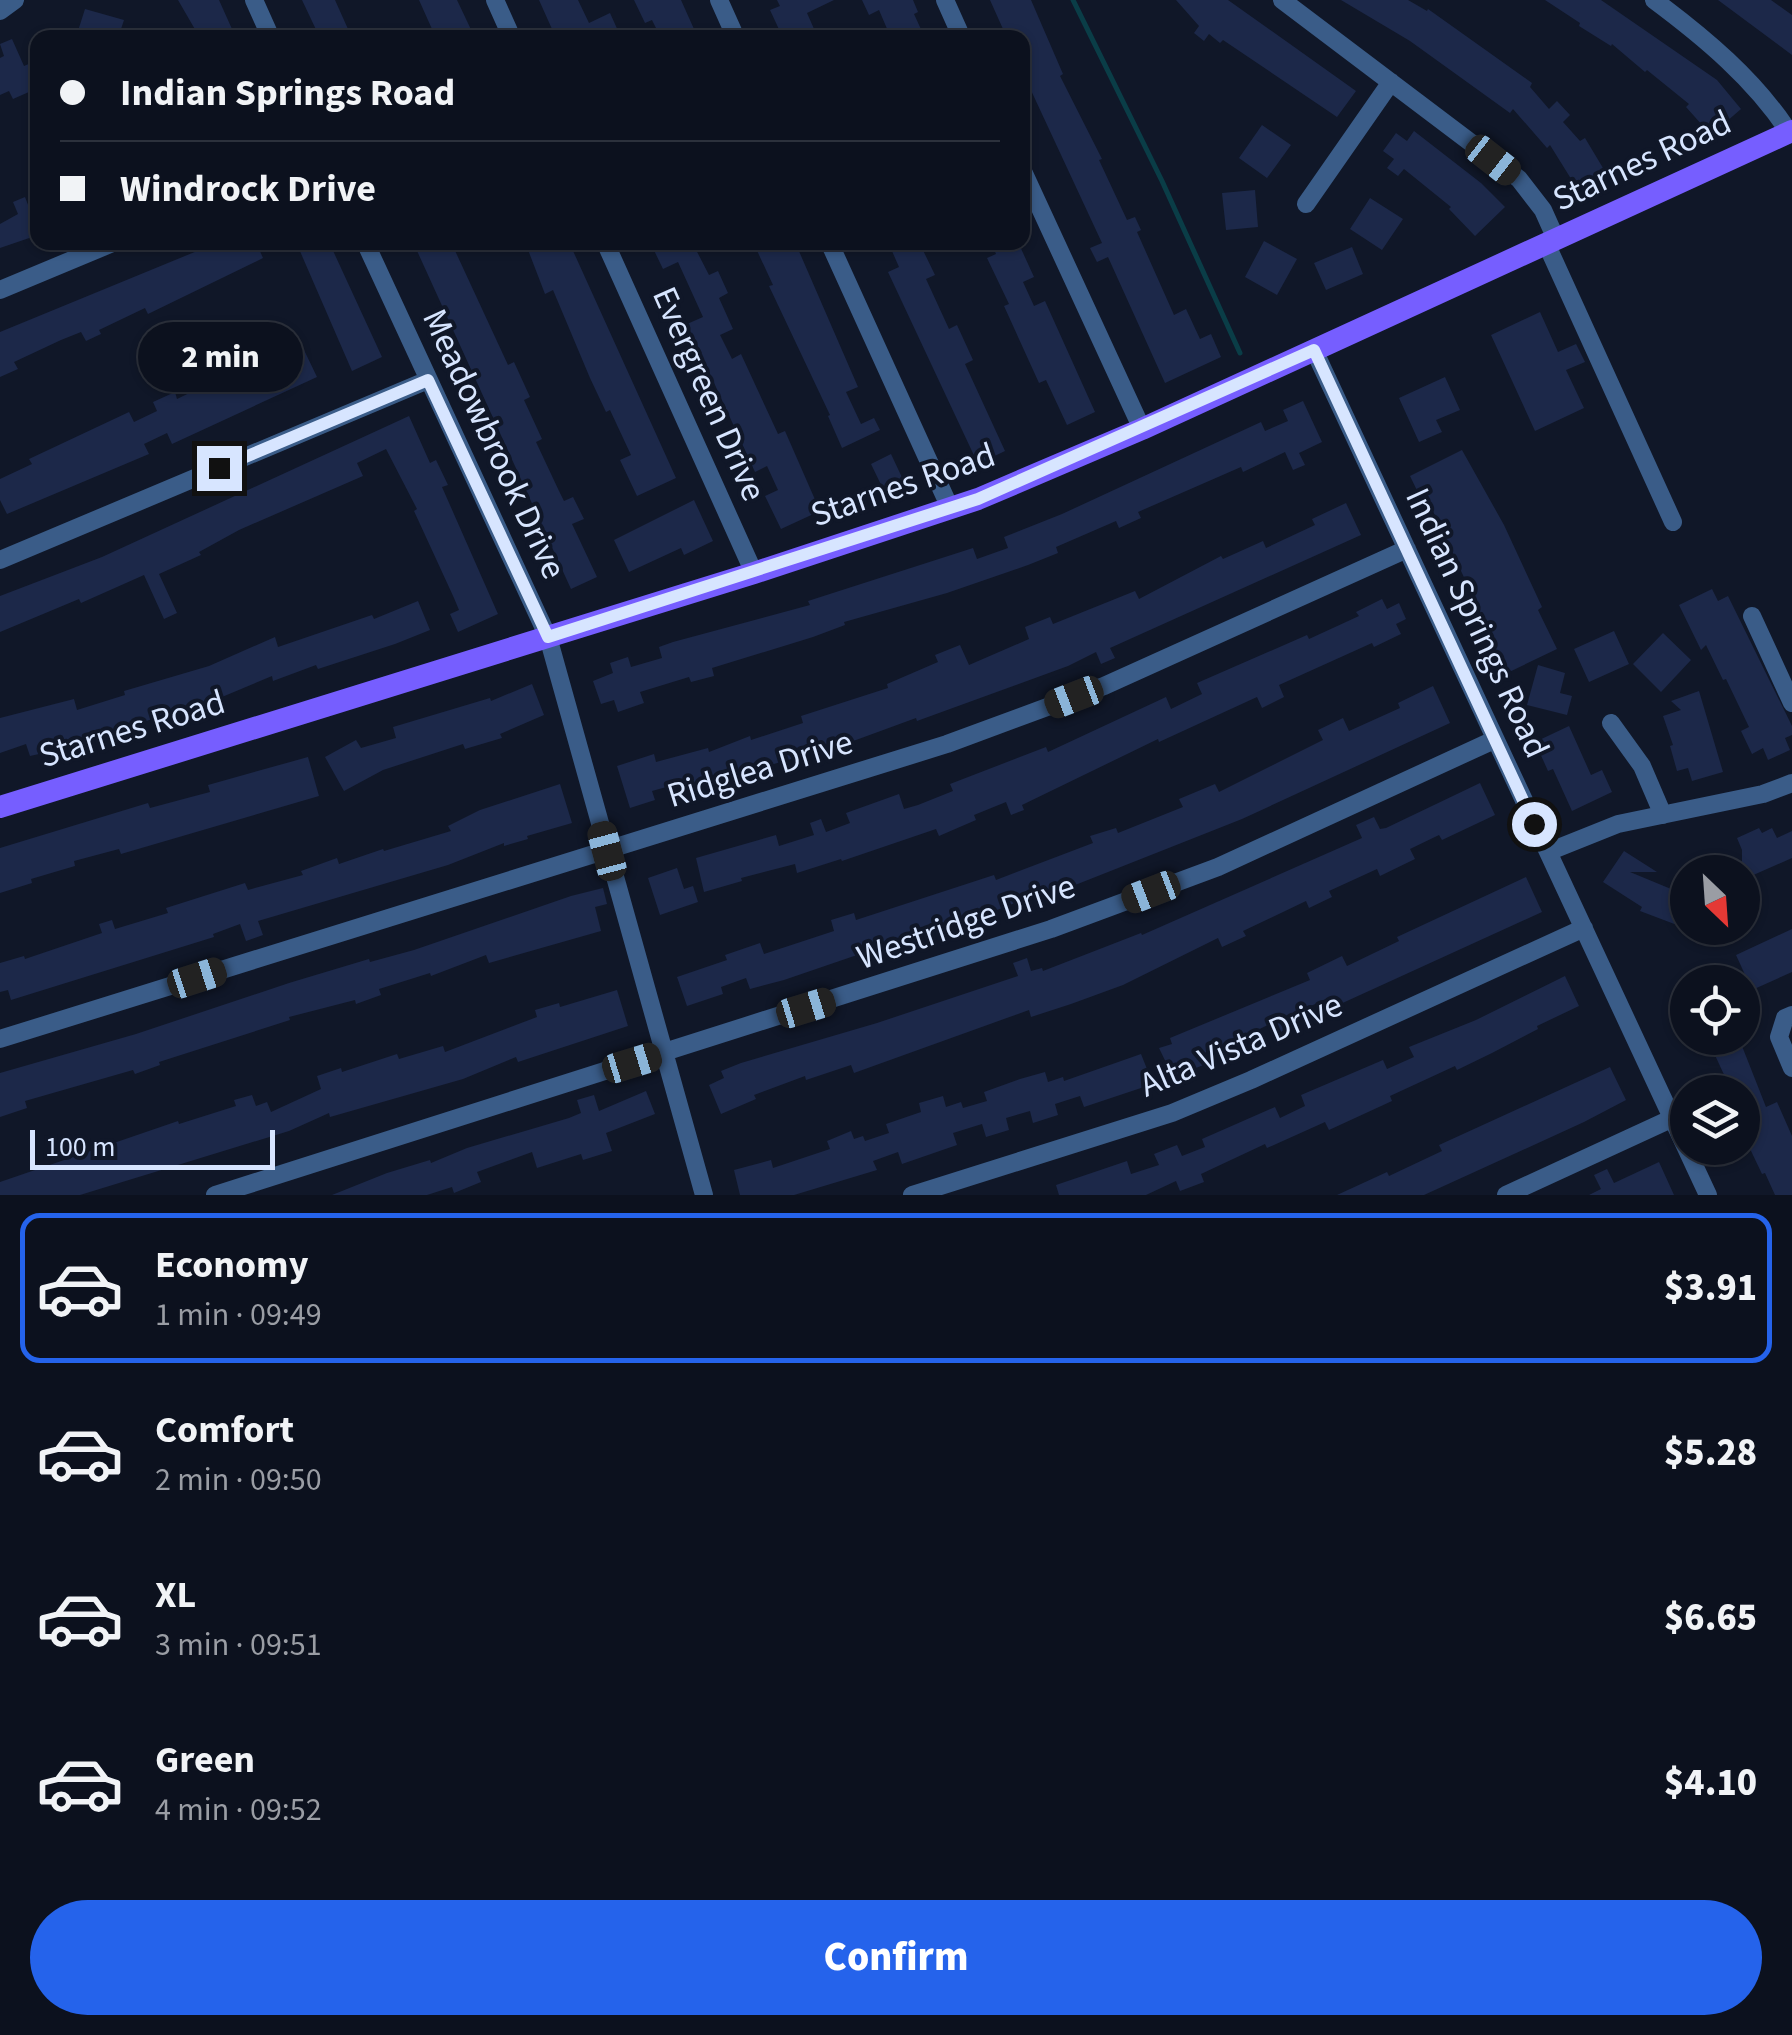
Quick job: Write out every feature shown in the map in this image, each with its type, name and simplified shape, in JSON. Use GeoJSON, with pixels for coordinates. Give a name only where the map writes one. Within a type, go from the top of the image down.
{"type":"FeatureCollection","features":[{"type":"Feature","properties":{"kind":"main road","name":"Starnes Road"},"geometry":{"type":"LineString","coordinates":[[0,807],[754,573],[950,508],[1142,429],[1790,132]]}},
{"type":"Feature","properties":{"kind":"street"},"geometry":{"type":"LineString","coordinates":[[0,11],[15,0]]}},
{"type":"Feature","properties":{"kind":"street"},"geometry":{"type":"LineString","coordinates":[[254,0],[267,30]]}},
{"type":"Feature","properties":{"kind":"street"},"geometry":{"type":"LineString","coordinates":[[495,0],[508,30]]}},
{"type":"Feature","properties":{"kind":"street"},"geometry":{"type":"LineString","coordinates":[[720,0],[733,30]]}},
{"type":"Feature","properties":{"kind":"street"},"geometry":{"type":"LineString","coordinates":[[945,0],[958,30]]}},
{"type":"Feature","properties":{"kind":"street"},"geometry":{"type":"LineString","coordinates":[[1282,0],[1530,190],[1673,522]]}},
{"type":"Feature","properties":{"kind":"street"},"geometry":{"type":"LineString","coordinates":[[1654,0],[1722,54],[1771,105],[1790,132]]}},
{"type":"Feature","properties":{"kind":"street"},"geometry":{"type":"LineString","coordinates":[[1306,204],[1392,82]]}},
{"type":"Feature","properties":{"kind":"street"},"geometry":{"type":"LineString","coordinates":[[1030,186],[1142,429]]}},
{"type":"Feature","properties":{"kind":"street"},"geometry":{"type":"LineString","coordinates":[[0,290],[96,250]]}},
{"type":"Feature","properties":{"kind":"street","name":"Meadowbrook Drive"},"geometry":{"type":"LineString","coordinates":[[369,250],[548,637],[704,1195]]}},
{"type":"Feature","properties":{"kind":"street","name":"Evergreen Drive"},"geometry":{"type":"LineString","coordinates":[[609,250],[754,573]]}},
{"type":"Feature","properties":{"kind":"street"},"geometry":{"type":"LineString","coordinates":[[833,250],[950,508]]}},
{"type":"Feature","properties":{"kind":"street","name":"Indian Springs Road"},"geometry":{"type":"LineString","coordinates":[[1314,350],[1670,1112]]}},
{"type":"Feature","properties":{"kind":"street"},"geometry":{"type":"LineString","coordinates":[[0,560],[428,380]]}},
{"type":"Feature","properties":{"kind":"street","name":"Ridglea Drive"},"geometry":{"type":"LineString","coordinates":[[0,1039],[947,744],[1197,646],[1407,549]]}},
{"type":"Feature","properties":{"kind":"street"},"geometry":{"type":"LineString","coordinates":[[1752,616],[1792,702]]}},
{"type":"Feature","properties":{"kind":"street"},"geometry":{"type":"LineString","coordinates":[[1611,722],[1642,766],[1663,815]]}},
{"type":"Feature","properties":{"kind":"street","name":"Westridge Drive"},"geometry":{"type":"LineString","coordinates":[[214,1195],[1051,929],[1218,867],[1494,740]]}},
{"type":"Feature","properties":{"kind":"street"},"geometry":{"type":"LineString","coordinates":[[1548,852],[1618,824],[1763,794],[1792,782]]}},
{"type":"Feature","properties":{"kind":"street","name":"Alta Vista Drive"},"geometry":{"type":"LineString","coordinates":[[912,1195],[1172,1113],[1584,928]]}},
{"type":"Feature","properties":{"kind":"street"},"geometry":{"type":"LineString","coordinates":[[1792,1015],[1785,1018],[1779,1036],[1792,1068]]}},
{"type":"Feature","properties":{"kind":"street"},"geometry":{"type":"LineString","coordinates":[[1506,1195],[1670,1119]]}},
{"type":"Feature","properties":{"kind":"street","name":"Indian Springs Road"},"geometry":{"type":"LineString","coordinates":[[1694,1165],[1708,1195]]}},
{"type":"Feature","properties":{"kind":"building"},"geometry":{"type":"Polygon","coordinates":[[[178,0],[219,0],[232,30],[195,30],[178,0]]]}},
{"type":"Feature","properties":{"kind":"building"},"geometry":{"type":"Polygon","coordinates":[[[302,0],[335,0],[348,30],[316,30],[302,0]]]}},
{"type":"Feature","properties":{"kind":"building"},"geometry":{"type":"Polygon","coordinates":[[[419,0],[457,0],[471,30],[432,30],[419,0]]]}},
{"type":"Feature","properties":{"kind":"building"},"geometry":{"type":"Polygon","coordinates":[[[539,0],[578,0],[589,23],[610,13],[618,30],[552,30],[539,0]]]}},
{"type":"Feature","properties":{"kind":"building"},"geometry":{"type":"Polygon","coordinates":[[[634,0],[681,0],[694,30],[657,30],[652,20],[645,23],[634,0]]]}},
{"type":"Feature","properties":{"kind":"building"},"geometry":{"type":"Polygon","coordinates":[[[777,0],[834,0],[807,13],[814,30],[779,30],[770,10],[780,6],[777,0]]]}},
{"type":"Feature","properties":{"kind":"building"},"geometry":{"type":"Polygon","coordinates":[[[862,0],[913,0],[921,30],[888,30],[879,10],[869,15],[862,0]]]}},
{"type":"Feature","properties":{"kind":"building"},"geometry":{"type":"Polygon","coordinates":[[[990,0],[1031,0],[1063,74],[1060,76],[1102,159],[1099,160],[1127,220],[1135,217],[1141,230],[1137,232],[1174,315],[1186,309],[1200,339],[1211,334],[1221,357],[1165,383],[1108,257],[1097,262],[1090,248],[1102,243],[1030,88],[1030,30],[1003,30],[990,0]]]}},
{"type":"Feature","properties":{"kind":"building"},"geometry":{"type":"Polygon","coordinates":[[[1176,0],[1228,0],[1356,91],[1337,117],[1223,40],[1220,43],[1209,34],[1204,41],[1194,33],[1199,26],[1176,0]]]}},
{"type":"Feature","properties":{"kind":"building"},"geometry":{"type":"Polygon","coordinates":[[[1341,0],[1408,0],[1428,9],[1532,83],[1530,87],[1549,109],[1557,101],[1570,115],[1563,122],[1580,141],[1585,138],[1606,173],[1578,190],[1550,145],[1547,148],[1513,109],[1510,113],[1410,41],[1341,0]]]}},
{"type":"Feature","properties":{"kind":"building"},"geometry":{"type":"Polygon","coordinates":[[[1545,0],[1601,0],[1717,80],[1741,109],[1711,135],[1686,107],[1689,104],[1612,44],[1579,26],[1545,0]]]}},
{"type":"Feature","properties":{"kind":"building"},"geometry":{"type":"Polygon","coordinates":[[[1718,0],[1771,0],[1792,15],[1792,55],[1718,0]]]}},
{"type":"Feature","properties":{"kind":"building"},"geometry":{"type":"Polygon","coordinates":[[[85,9],[124,20],[121,30],[78,30],[85,9]]]}},
{"type":"Feature","properties":{"kind":"building"},"geometry":{"type":"Polygon","coordinates":[[[12,39],[24,66],[30,63],[30,92],[13,99],[9,91],[0,95],[0,58],[4,56],[0,44],[12,39]]]}},
{"type":"Feature","properties":{"kind":"building"},"geometry":{"type":"Polygon","coordinates":[[[1262,125],[1291,145],[1267,178],[1239,158],[1262,125]]]}},
{"type":"Feature","properties":{"kind":"building"},"geometry":{"type":"Polygon","coordinates":[[[1414,131],[1481,183],[1505,207],[1475,236],[1451,207],[1404,169],[1398,176],[1387,168],[1394,159],[1383,151],[1396,133],[1407,141],[1414,131]]]}},
{"type":"Feature","properties":{"kind":"building"},"geometry":{"type":"Polygon","coordinates":[[[1255,190],[1258,227],[1226,230],[1222,193],[1255,190]]]}},
{"type":"Feature","properties":{"kind":"building"},"geometry":{"type":"Polygon","coordinates":[[[25,197],[30,210],[30,238],[0,248],[0,224],[18,214],[13,202],[25,197]]]}},
{"type":"Feature","properties":{"kind":"building"},"geometry":{"type":"Polygon","coordinates":[[[1370,198],[1403,219],[1382,250],[1350,229],[1370,198]]]}},
{"type":"Feature","properties":{"kind":"building"},"geometry":{"type":"Polygon","coordinates":[[[1264,241],[1297,259],[1277,295],[1245,277],[1264,241]]]}},
{"type":"Feature","properties":{"kind":"building"},"geometry":{"type":"Polygon","coordinates":[[[1352,247],[1363,274],[1326,290],[1314,263],[1352,247]]]}},
{"type":"Feature","properties":{"kind":"building"},"geometry":{"type":"Polygon","coordinates":[[[200,250],[260,250],[263,258],[148,314],[145,308],[99,330],[101,334],[86,341],[81,332],[61,340],[14,362],[18,369],[0,377],[0,332],[200,250]]]}},
{"type":"Feature","properties":{"kind":"building"},"geometry":{"type":"Polygon","coordinates":[[[299,250],[333,250],[382,357],[352,371],[299,250]]]}},
{"type":"Feature","properties":{"kind":"building"},"geometry":{"type":"Polygon","coordinates":[[[417,250],[455,250],[508,365],[514,362],[530,397],[524,400],[542,439],[536,442],[564,501],[573,497],[584,519],[572,524],[597,577],[571,589],[417,250]]]}},
{"type":"Feature","properties":{"kind":"building"},"geometry":{"type":"Polygon","coordinates":[[[528,250],[573,250],[676,478],[637,496],[620,460],[631,455],[610,410],[606,412],[553,290],[545,294],[528,250]]]}},
{"type":"Feature","properties":{"kind":"building"},"geometry":{"type":"Polygon","coordinates":[[[654,250],[696,250],[709,275],[718,271],[728,293],[719,298],[733,329],[720,335],[732,359],[741,354],[778,434],[785,431],[820,511],[781,529],[765,496],[778,490],[767,466],[755,472],[687,324],[703,317],[678,262],[663,269],[654,250]]]}},
{"type":"Feature","properties":{"kind":"building"},"geometry":{"type":"Polygon","coordinates":[[[757,250],[798,250],[858,387],[846,392],[861,424],[874,418],[880,430],[842,448],[769,286],[773,285],[757,250]]]}},
{"type":"Feature","properties":{"kind":"building"},"geometry":{"type":"Polygon","coordinates":[[[892,250],[923,250],[935,275],[926,279],[949,329],[957,325],[973,360],[965,364],[1005,451],[978,464],[888,272],[899,267],[892,250]]]}},
{"type":"Feature","properties":{"kind":"building"},"geometry":{"type":"Polygon","coordinates":[[[994,250],[1022,250],[1034,277],[1023,282],[1034,306],[1045,301],[1095,412],[1067,425],[1046,380],[1039,383],[987,258],[996,254],[994,250]]]}},
{"type":"Feature","properties":{"kind":"building"},"geometry":{"type":"Polygon","coordinates":[[[1540,312],[1558,352],[1576,344],[1585,362],[1566,370],[1584,408],[1535,431],[1491,335],[1540,312]]]}},
{"type":"Feature","properties":{"kind":"building"},"geometry":{"type":"Polygon","coordinates":[[[304,350],[317,377],[172,444],[167,433],[144,444],[149,454],[7,514],[0,500],[0,479],[32,464],[29,459],[129,412],[134,422],[157,411],[153,402],[175,392],[177,399],[220,378],[224,385],[304,350]]]}},
{"type":"Feature","properties":{"kind":"building"},"geometry":{"type":"Polygon","coordinates":[[[1445,377],[1460,410],[1436,420],[1442,432],[1419,442],[1399,398],[1445,377]]]}},
{"type":"Feature","properties":{"kind":"building"},"geometry":{"type":"Polygon","coordinates":[[[1303,401],[1322,442],[1299,453],[1305,465],[1293,470],[1285,452],[1138,512],[1141,518],[1119,528],[1116,521],[1056,547],[1058,553],[1028,565],[712,668],[714,676],[691,682],[689,677],[640,692],[644,703],[618,712],[614,700],[601,704],[593,681],[613,673],[610,663],[628,657],[631,667],[662,658],[659,647],[673,642],[810,605],[808,601],[973,548],[977,559],[1008,548],[1004,537],[1261,422],[1265,431],[1288,421],[1283,410],[1303,401]]]}},
{"type":"Feature","properties":{"kind":"building"},"geometry":{"type":"Polygon","coordinates":[[[409,416],[430,463],[436,460],[448,485],[442,487],[498,614],[458,632],[450,614],[459,610],[414,511],[417,509],[386,449],[357,463],[363,476],[239,530],[199,552],[201,555],[159,574],[177,613],[164,619],[144,575],[0,632],[0,596],[102,557],[409,416]]]}},
{"type":"Feature","properties":{"kind":"building"},"geometry":{"type":"Polygon","coordinates":[[[1462,450],[1504,525],[1557,649],[1505,674],[1487,639],[1492,637],[1432,509],[1427,511],[1410,476],[1462,450]]]}},
{"type":"Feature","properties":{"kind":"building"},"geometry":{"type":"Polygon","coordinates":[[[891,454],[906,486],[886,495],[871,464],[891,454]]]}},
{"type":"Feature","properties":{"kind":"building"},"geometry":{"type":"Polygon","coordinates":[[[694,500],[713,541],[684,555],[681,548],[629,572],[614,540],[694,500]]]}},
{"type":"Feature","properties":{"kind":"building"},"geometry":{"type":"Polygon","coordinates":[[[1346,503],[1361,535],[1110,648],[1115,658],[1101,664],[1096,652],[917,721],[916,718],[767,766],[766,763],[718,781],[679,791],[677,784],[652,791],[655,800],[630,808],[617,766],[654,754],[656,762],[708,748],[709,752],[750,736],[751,740],[803,723],[801,716],[888,688],[887,684],[938,662],[935,655],[960,645],[969,665],[1029,639],[1025,627],[1050,617],[1053,624],[1135,591],[1139,599],[1221,556],[1223,559],[1263,541],[1266,548],[1315,525],[1312,519],[1346,503]]]}},
{"type":"Feature","properties":{"kind":"building"},"geometry":{"type":"Polygon","coordinates":[[[1712,589],[1718,601],[1728,596],[1792,726],[1792,735],[1785,738],[1790,750],[1768,760],[1763,748],[1752,754],[1741,731],[1749,727],[1726,679],[1723,680],[1706,645],[1701,650],[1679,605],[1712,589]]]}},
{"type":"Feature","properties":{"kind":"building"},"geometry":{"type":"Polygon","coordinates":[[[1382,599],[1387,609],[1399,603],[1406,619],[1396,624],[1401,634],[1279,685],[1284,697],[1262,708],[1257,697],[1159,742],[1158,739],[1022,805],[1024,810],[1011,815],[1006,802],[939,836],[936,829],[842,861],[797,873],[795,864],[704,892],[696,858],[776,835],[779,846],[814,835],[810,823],[821,819],[826,832],[850,823],[846,813],[899,794],[904,809],[918,805],[953,791],[950,784],[1046,747],[1048,752],[1166,697],[1171,709],[1202,694],[1197,683],[1307,635],[1309,639],[1359,616],[1356,612],[1382,599]]]}},
{"type":"Feature","properties":{"kind":"building"},"geometry":{"type":"Polygon","coordinates":[[[418,601],[430,630],[395,644],[273,681],[272,676],[222,697],[48,752],[30,756],[26,744],[0,753],[0,718],[74,699],[77,710],[125,695],[124,691],[209,666],[275,637],[278,647],[372,615],[374,619],[418,601]]]}},
{"type":"Feature","properties":{"kind":"building"},"geometry":{"type":"Polygon","coordinates":[[[1614,631],[1629,664],[1589,682],[1574,649],[1614,631]]]}},
{"type":"Feature","properties":{"kind":"building"},"geometry":{"type":"Polygon","coordinates":[[[1663,633],[1691,660],[1661,692],[1633,664],[1663,633]]]}},
{"type":"Feature","properties":{"kind":"building"},"geometry":{"type":"Polygon","coordinates":[[[1538,665],[1565,673],[1560,693],[1572,696],[1567,715],[1527,705],[1538,665]]]}},
{"type":"Feature","properties":{"kind":"building"},"geometry":{"type":"Polygon","coordinates":[[[532,684],[544,715],[500,734],[502,738],[465,749],[463,744],[383,770],[344,791],[325,757],[356,740],[361,748],[396,738],[393,727],[490,698],[491,701],[532,684]]]}},
{"type":"Feature","properties":{"kind":"building"},"geometry":{"type":"Polygon","coordinates":[[[1433,686],[1450,723],[1242,819],[1060,891],[1058,886],[969,921],[968,917],[784,980],[750,989],[746,978],[721,987],[723,994],[687,1006],[677,977],[727,960],[725,955],[760,943],[764,954],[834,931],[831,920],[854,913],[856,920],[994,875],[996,880],[1093,843],[1090,836],[1116,828],[1118,833],[1183,807],[1179,799],[1215,784],[1219,792],[1323,740],[1318,730],[1343,718],[1349,731],[1400,708],[1398,703],[1433,686]]]}},
{"type":"Feature","properties":{"kind":"building"},"geometry":{"type":"Polygon","coordinates":[[[1699,691],[1723,772],[1692,781],[1688,768],[1677,771],[1663,716],[1681,710],[1671,701],[1699,691]]]}},
{"type":"Feature","properties":{"kind":"building"},"geometry":{"type":"Polygon","coordinates":[[[1569,726],[1591,775],[1602,770],[1612,792],[1572,811],[1553,769],[1548,771],[1535,742],[1569,726]]]}},
{"type":"Feature","properties":{"kind":"building"},"geometry":{"type":"Polygon","coordinates":[[[308,757],[319,796],[121,854],[119,849],[74,861],[75,866],[0,893],[0,848],[148,803],[150,808],[210,792],[208,785],[308,757]]]}},
{"type":"Feature","properties":{"kind":"building"},"geometry":{"type":"Polygon","coordinates":[[[1480,783],[1495,815],[1442,840],[1439,835],[1410,849],[1415,859],[1380,876],[1377,869],[1329,891],[1332,897],[1309,908],[1306,901],[1243,931],[1246,936],[1222,947],[1218,938],[1123,985],[1071,1004],[1031,1017],[1029,1010],[854,1073],[851,1065],[806,1080],[805,1076],[754,1095],[756,1099],[721,1114],[709,1085],[724,1078],[721,1071],[741,1063],[1018,976],[1013,963],[1027,958],[1031,971],[1043,971],[1142,935],[1362,838],[1356,825],[1374,817],[1380,829],[1386,828],[1480,783]]]}},
{"type":"Feature","properties":{"kind":"building"},"geometry":{"type":"Polygon","coordinates":[[[560,784],[572,823],[448,865],[258,921],[263,935],[246,941],[240,924],[213,934],[214,937],[11,1000],[8,990],[0,992],[0,963],[24,956],[25,959],[102,933],[99,924],[112,920],[115,929],[245,883],[248,890],[303,875],[301,871],[337,858],[339,864],[451,831],[448,826],[480,810],[560,784]]]}},
{"type":"Feature","properties":{"kind":"building"},"geometry":{"type":"Polygon","coordinates":[[[1759,828],[1762,833],[1772,828],[1777,838],[1792,831],[1792,858],[1760,872],[1760,855],[1742,855],[1737,838],[1759,828]]]}},
{"type":"Feature","properties":{"kind":"building"},"geometry":{"type":"Polygon","coordinates":[[[1624,851],[1657,872],[1630,872],[1670,889],[1670,922],[1640,911],[1642,907],[1603,882],[1624,851]]]}},
{"type":"Feature","properties":{"kind":"building"},"geometry":{"type":"Polygon","coordinates":[[[677,868],[684,889],[693,886],[698,902],[660,915],[648,878],[677,868]]]}},
{"type":"Feature","properties":{"kind":"building"},"geometry":{"type":"Polygon","coordinates":[[[1526,877],[1542,912],[1336,1006],[1332,996],[1294,1014],[1298,1023],[1277,1034],[1272,1023],[1243,1037],[1247,1047],[1231,1054],[1227,1044],[1202,1054],[1206,1064],[1173,1077],[1159,1048],[1172,1044],[1170,1038],[1310,980],[1307,973],[1342,956],[1347,966],[1399,941],[1397,937],[1526,877]]]}},
{"type":"Feature","properties":{"kind":"building"},"geometry":{"type":"Polygon","coordinates":[[[603,888],[607,904],[595,907],[601,931],[489,963],[486,955],[431,976],[430,973],[379,989],[381,995],[356,1004],[355,1000],[289,1017],[290,1020],[159,1062],[160,1065],[135,1074],[133,1070],[25,1101],[27,1108],[0,1117],[0,1073],[369,959],[370,962],[414,950],[603,888]]]}},
{"type":"Feature","properties":{"kind":"building"},"geometry":{"type":"Polygon","coordinates":[[[1792,929],[1792,972],[1760,986],[1760,965],[1741,965],[1736,955],[1792,929]]]}},
{"type":"Feature","properties":{"kind":"building"},"geometry":{"type":"Polygon","coordinates":[[[1565,976],[1579,1006],[1492,1053],[1390,1096],[1392,1101],[1329,1130],[1325,1122],[1267,1148],[1265,1144],[1201,1174],[1204,1182],[1180,1191],[1176,1181],[1146,1195],[1059,1195],[1056,1185],[1127,1161],[1131,1174],[1159,1165],[1154,1154],[1177,1145],[1182,1156],[1205,1147],[1202,1139],[1275,1107],[1280,1118],[1305,1106],[1301,1095],[1383,1060],[1387,1069],[1414,1057],[1409,1047],[1476,1020],[1565,976]]]}},
{"type":"Feature","properties":{"kind":"building"},"geometry":{"type":"Polygon","coordinates":[[[617,990],[628,1026],[518,1062],[516,1057],[463,1079],[330,1117],[329,1113],[289,1131],[80,1195],[0,1195],[0,1182],[178,1121],[179,1124],[236,1106],[234,1100],[252,1095],[256,1106],[267,1102],[271,1112],[321,1089],[317,1076],[397,1054],[399,1059],[443,1046],[445,1052],[537,1017],[535,1010],[559,1003],[560,1007],[617,990]]]}},
{"type":"Feature","properties":{"kind":"building"},"geometry":{"type":"Polygon","coordinates":[[[1141,1054],[1153,1084],[1084,1107],[1080,1096],[1055,1104],[1058,1115],[1033,1123],[1030,1111],[1006,1118],[1009,1130],[986,1137],[982,1124],[953,1133],[957,1145],[902,1164],[898,1152],[873,1161],[877,1170],[794,1195],[740,1195],[734,1170],[771,1160],[773,1168],[830,1149],[827,1141],[851,1131],[854,1139],[863,1136],[865,1141],[889,1133],[886,1124],[921,1112],[919,1103],[943,1096],[946,1107],[961,1102],[963,1108],[987,1101],[984,1092],[1020,1079],[1045,1072],[1048,1082],[1063,1077],[1064,1081],[1141,1054]]]}},
{"type":"Feature","properties":{"kind":"building"},"geometry":{"type":"Polygon","coordinates":[[[1715,1055],[1746,1055],[1753,1075],[1724,1075],[1715,1055]]]}},
{"type":"Feature","properties":{"kind":"building"},"geometry":{"type":"Polygon","coordinates":[[[1610,1067],[1626,1100],[1584,1122],[1424,1195],[1337,1195],[1387,1172],[1389,1176],[1442,1151],[1439,1145],[1610,1067]]]}},
{"type":"Feature","properties":{"kind":"building"},"geometry":{"type":"Polygon","coordinates":[[[646,1091],[655,1114],[606,1133],[612,1151],[583,1160],[581,1154],[537,1168],[532,1152],[477,1172],[481,1182],[454,1193],[452,1187],[427,1195],[332,1195],[387,1173],[430,1160],[431,1163],[467,1148],[569,1118],[581,1113],[577,1100],[594,1095],[599,1111],[646,1091]]]}},
{"type":"Feature","properties":{"kind":"building"},"geometry":{"type":"Polygon","coordinates":[[[1760,1092],[1766,1107],[1777,1102],[1792,1136],[1792,1195],[1775,1195],[1765,1173],[1758,1165],[1760,1092]]]}},
{"type":"Feature","properties":{"kind":"building"},"geometry":{"type":"Polygon","coordinates":[[[1659,1162],[1674,1195],[1589,1195],[1601,1189],[1594,1175],[1607,1169],[1614,1183],[1659,1162]]]}},
{"type":"Feature","properties":{"kind":"waterway"},"geometry":{"type":"LineString","coordinates":[[1073,0],[1162,181],[1240,353]]}},
{"type":"Feature","properties":{"kind":"route"},"geometry":{"type":"LineString","coordinates":[[219,468],[428,380],[548,637],[978,499],[1314,350],[1534,824]]}}]}
